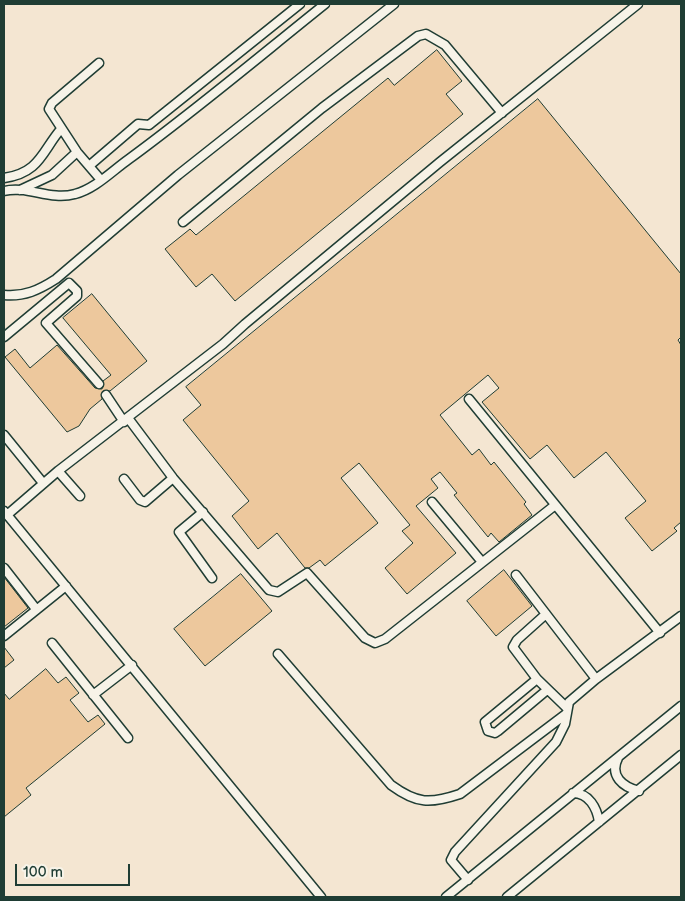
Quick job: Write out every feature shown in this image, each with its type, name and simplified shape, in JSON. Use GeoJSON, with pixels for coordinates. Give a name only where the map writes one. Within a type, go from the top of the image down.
{"type":"FeatureCollection","features":[{"type":"Feature","properties":{"kind":"street"},"geometry":{"type":"LineString","coordinates":[[89,166],[138,124],[149,125],[300,4]]}},
{"type":"Feature","properties":{"kind":"street"},"geometry":{"type":"LineString","coordinates":[[4,191],[20,190],[48,196],[74,194],[101,180],[325,4]]}},
{"type":"Feature","properties":{"kind":"street"},"geometry":{"type":"LineString","coordinates":[[4,295],[21,295],[40,290],[56,280],[178,175],[394,4]]}},
{"type":"Feature","properties":{"kind":"street"},"geometry":{"type":"LineString","coordinates":[[321,897],[6,513],[223,344],[502,112],[532,91],[638,4]]}},
{"type":"Feature","properties":{"kind":"street"},"geometry":{"type":"LineString","coordinates":[[183,222],[322,108],[418,36],[426,34],[446,45],[502,112]]}},
{"type":"Feature","properties":{"kind":"street"},"geometry":{"type":"LineString","coordinates":[[99,63],[50,106],[49,109],[77,152],[101,180]]}},
{"type":"Feature","properties":{"kind":"street"},"geometry":{"type":"LineString","coordinates":[[4,178],[19,174],[39,160],[61,129]]}},
{"type":"Feature","properties":{"kind":"street"},"geometry":{"type":"LineString","coordinates":[[20,190],[52,175],[77,152]]}},
{"type":"Feature","properties":{"kind":"street"},"geometry":{"type":"LineString","coordinates":[[4,337],[69,284],[77,291],[77,296],[46,323],[99,384]]}},
{"type":"Feature","properties":{"kind":"street"},"geometry":{"type":"LineString","coordinates":[[106,395],[173,478],[204,512],[268,590],[278,592],[307,573],[365,638],[375,643],[385,639],[554,506]]}},
{"type":"Feature","properties":{"kind":"street"},"geometry":{"type":"LineString","coordinates":[[469,399],[554,506],[660,633]]}},
{"type":"Feature","properties":{"kind":"street"},"geometry":{"type":"LineString","coordinates":[[4,435],[43,483]]}},
{"type":"Feature","properties":{"kind":"street"},"geometry":{"type":"LineString","coordinates":[[58,471],[80,496]]}},
{"type":"Feature","properties":{"kind":"street"},"geometry":{"type":"LineString","coordinates":[[124,479],[140,500],[145,502],[173,478]]}},
{"type":"Feature","properties":{"kind":"street"},"geometry":{"type":"LineString","coordinates":[[432,502],[482,562]]}},
{"type":"Feature","properties":{"kind":"street"},"geometry":{"type":"LineString","coordinates":[[204,512],[178,532],[212,578]]}},
{"type":"Feature","properties":{"kind":"street"},"geometry":{"type":"LineString","coordinates":[[4,568],[36,609]]}},
{"type":"Feature","properties":{"kind":"street"},"geometry":{"type":"LineString","coordinates":[[516,575],[596,679]]}},
{"type":"Feature","properties":{"kind":"street"},"geometry":{"type":"LineString","coordinates":[[4,636],[66,586]]}},
{"type":"Feature","properties":{"kind":"street"},"geometry":{"type":"LineString","coordinates":[[546,614],[514,643],[513,647],[537,679],[566,711]]}},
{"type":"Feature","properties":{"kind":"street"},"geometry":{"type":"LineString","coordinates":[[468,880],[453,865],[451,860],[455,852],[556,742],[565,724],[569,702],[596,679],[681,616]]}},
{"type":"Feature","properties":{"kind":"street"},"geometry":{"type":"LineString","coordinates":[[52,643],[128,738]]}},
{"type":"Feature","properties":{"kind":"street"},"geometry":{"type":"LineString","coordinates":[[278,654],[391,785],[415,800],[442,800],[460,794],[566,711]]}},
{"type":"Feature","properties":{"kind":"street"},"geometry":{"type":"LineString","coordinates":[[93,695],[132,666]]}},
{"type":"Feature","properties":{"kind":"street"},"geometry":{"type":"LineString","coordinates":[[537,679],[485,722],[488,731],[495,734],[548,690]]}},
{"type":"Feature","properties":{"kind":"street"},"geometry":{"type":"LineString","coordinates":[[446,897],[681,706]]}},
{"type":"Feature","properties":{"kind":"street"},"geometry":{"type":"LineString","coordinates":[[507,897],[681,755]]}},
{"type":"Feature","properties":{"kind":"street"},"geometry":{"type":"LineString","coordinates":[[618,758],[615,767],[617,778],[626,787],[639,791]]}},
{"type":"Feature","properties":{"kind":"street"},"geometry":{"type":"LineString","coordinates":[[573,794],[591,801],[598,811],[599,822]]}},
{"type":"Feature","properties":{"kind":"shaded area"},"geometry":{"type":"Polygon","coordinates":[[[4,4],[681,4],[681,897],[4,897],[4,4]]]}},
{"type":"Feature","properties":{"kind":"building"},"geometry":{"type":"Polygon","coordinates":[[[437,50],[462,81],[446,94],[463,114],[235,301],[212,274],[196,287],[165,249],[190,229],[196,235],[388,78],[394,85],[437,50]]]}},
{"type":"Feature","properties":{"kind":"building"},"geometry":{"type":"Polygon","coordinates":[[[538,99],[681,274],[681,337],[678,340],[681,345],[681,522],[674,528],[677,531],[652,551],[625,518],[646,501],[606,452],[574,478],[547,445],[530,459],[482,402],[499,388],[488,375],[440,415],[472,455],[479,449],[491,465],[494,462],[526,502],[524,504],[532,515],[499,542],[491,533],[488,537],[454,495],[457,493],[440,472],[431,479],[438,488],[416,506],[456,553],[407,594],[385,568],[413,543],[402,531],[410,525],[359,463],[341,478],[378,523],[325,566],[320,560],[309,568],[305,568],[277,533],[258,549],[232,516],[249,501],[183,420],[201,405],[186,387],[538,99]]]}},
{"type":"Feature","properties":{"kind":"building"},"geometry":{"type":"Polygon","coordinates":[[[92,294],[147,361],[110,391],[103,391],[102,399],[90,409],[79,426],[67,432],[5,357],[15,349],[30,368],[57,345],[95,388],[102,389],[103,381],[111,375],[63,318],[92,294]]]}},
{"type":"Feature","properties":{"kind":"building"},"geometry":{"type":"Polygon","coordinates":[[[504,570],[532,606],[496,636],[467,601],[504,570]]]}},
{"type":"Feature","properties":{"kind":"building"},"geometry":{"type":"Polygon","coordinates":[[[241,574],[272,611],[205,666],[174,629],[241,574]]]}},
{"type":"Feature","properties":{"kind":"building"},"geometry":{"type":"Polygon","coordinates":[[[4,577],[28,608],[4,627],[4,577]]]}},
{"type":"Feature","properties":{"kind":"building"},"geometry":{"type":"Polygon","coordinates":[[[4,647],[14,660],[4,668],[4,647]]]}},
{"type":"Feature","properties":{"kind":"building"},"geometry":{"type":"Polygon","coordinates":[[[46,669],[58,683],[66,677],[79,693],[70,700],[88,722],[98,715],[105,724],[26,788],[31,795],[4,817],[4,693],[9,699],[46,669]]]}}]}
